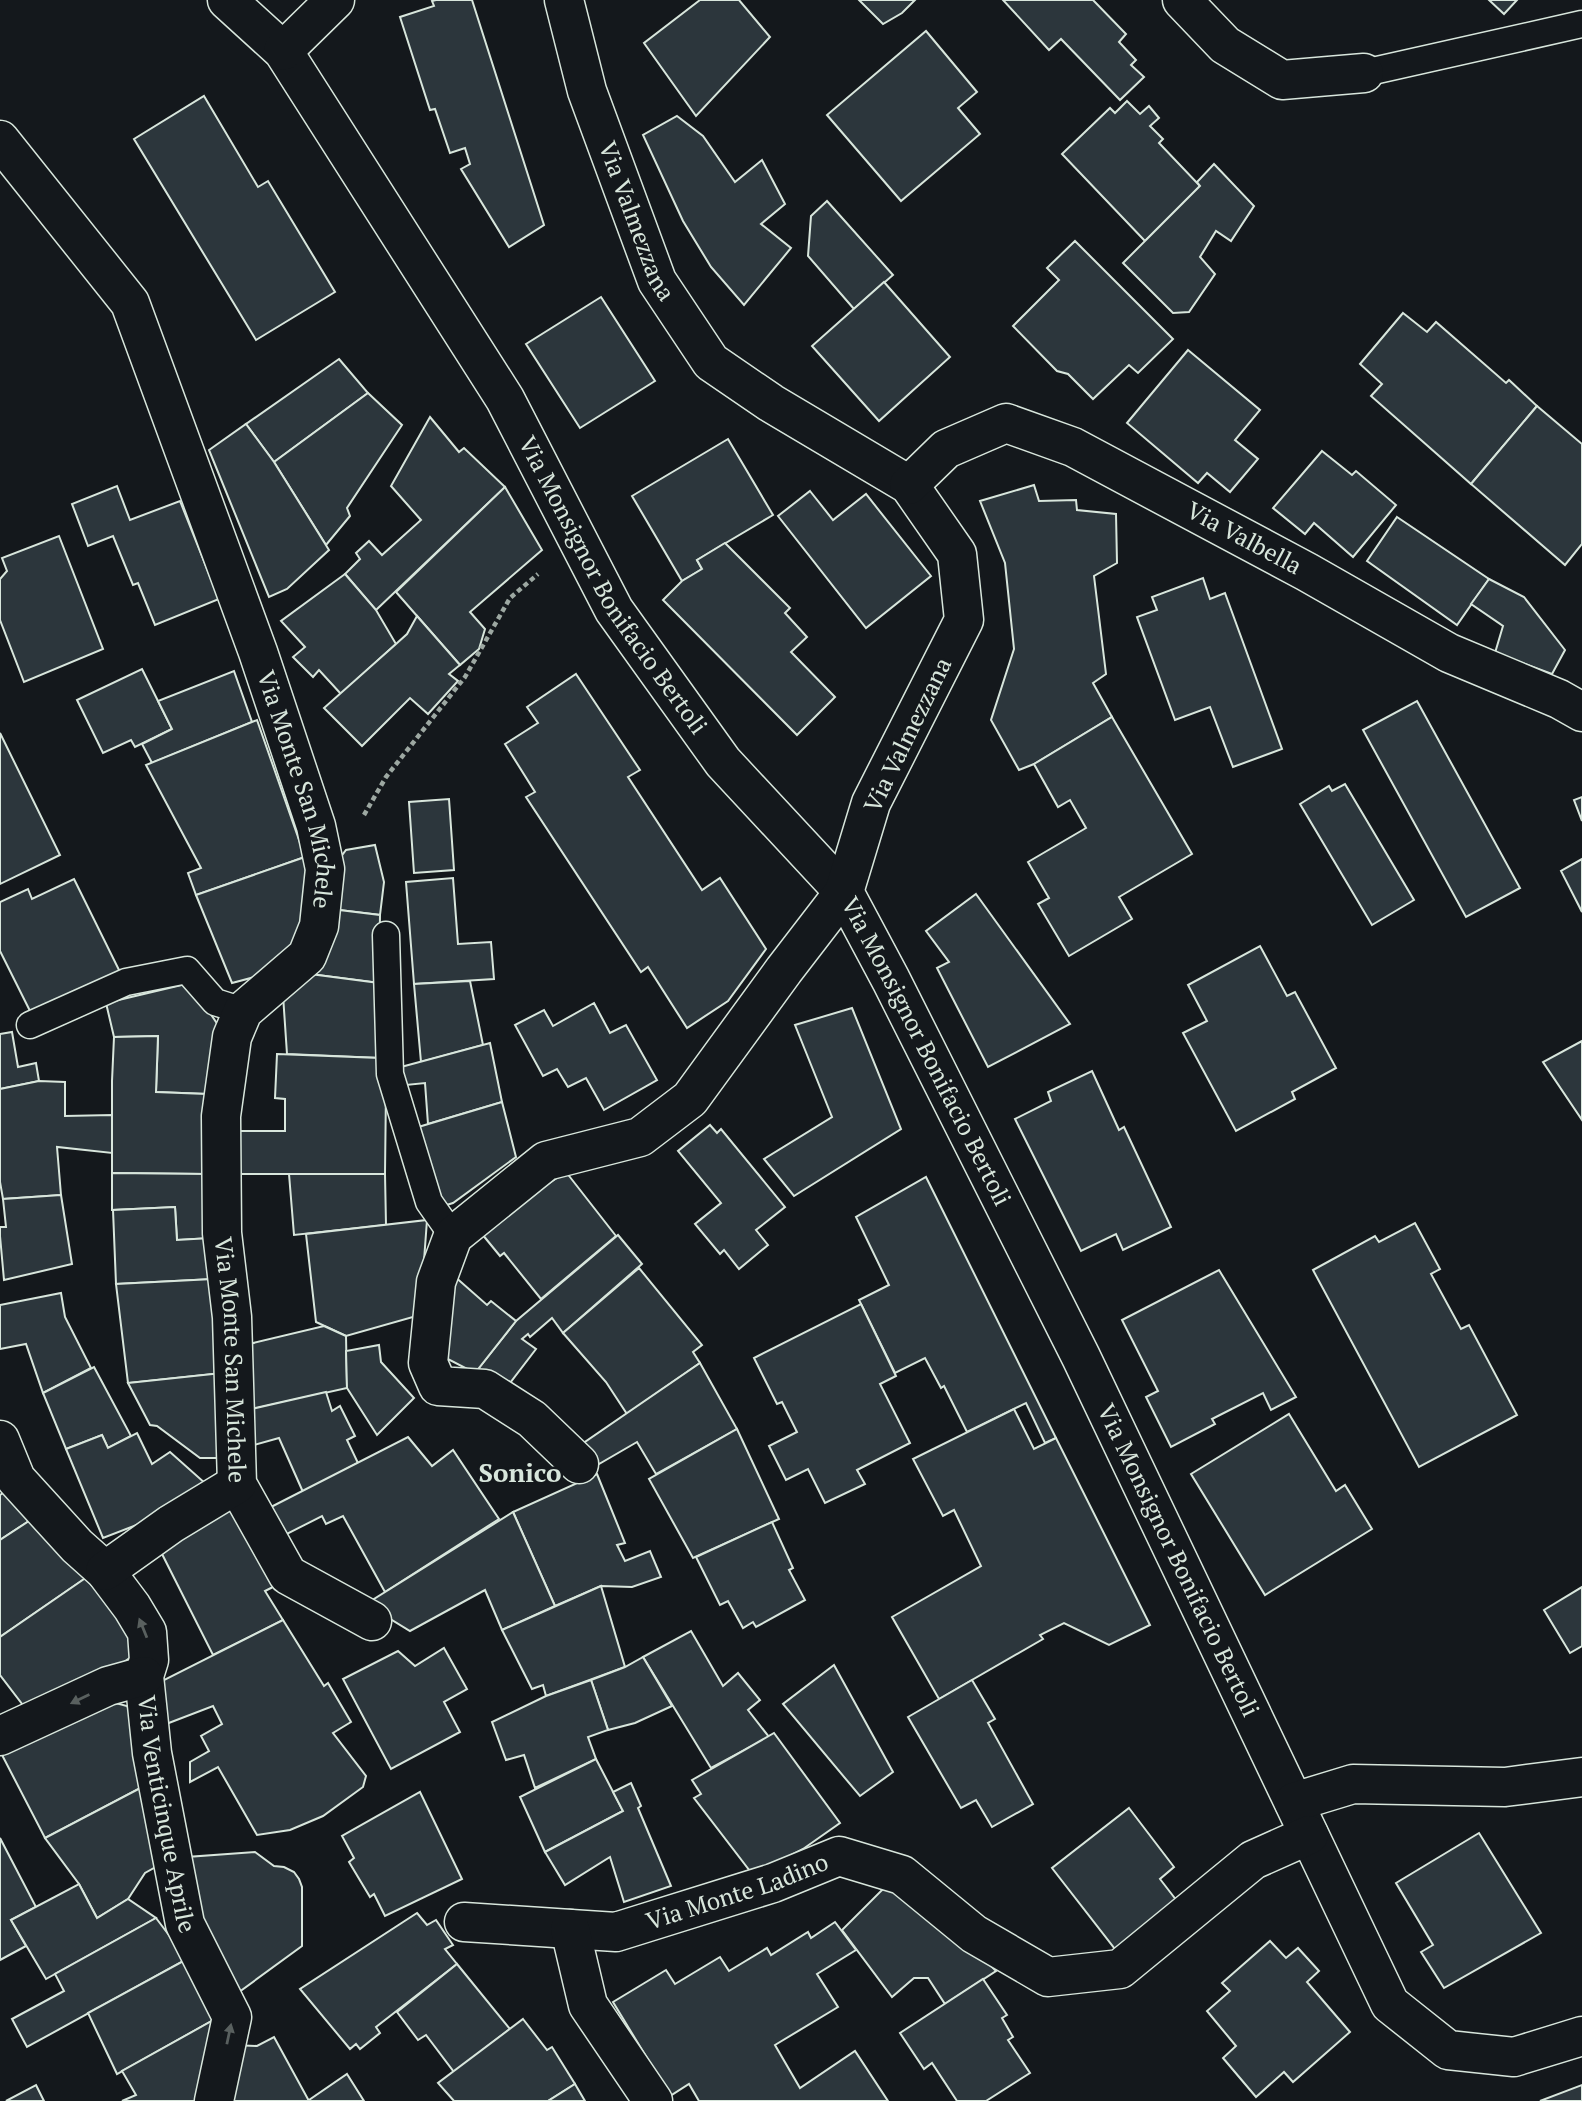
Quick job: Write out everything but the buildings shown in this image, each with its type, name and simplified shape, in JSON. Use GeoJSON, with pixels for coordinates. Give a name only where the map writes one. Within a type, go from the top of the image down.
{"type":"FeatureCollection","features":[{"type":"Feature","properties":{"kind":"street","name":"Via Monsignor Bonifacio Bertoli"},"geometry":{"type":"LineString","coordinates":[[227,0],[283,51],[505,399],[614,610],[723,762],[844,892],[1081,1357],[1390,2004],[1448,2050],[1514,2057],[1582,2036]]}},
{"type":"Feature","properties":{"kind":"street"},"geometry":{"type":"LineString","coordinates":[[283,51],[335,0]]}},
{"type":"Feature","properties":{"kind":"street","name":"Via Valmezzana"},"geometry":{"type":"LineString","coordinates":[[453,1236],[546,1161],[640,1137],[690,1099],[844,892],[871,803],[964,620],[957,554],[909,485],[771,404],[711,362],[657,281],[587,91],[564,0]]}},
{"type":"Feature","properties":{"kind":"street"},"geometry":{"type":"LineString","coordinates":[[1182,0],[1225,46],[1282,80],[1364,73]]}},
{"type":"Feature","properties":{"kind":"street","name":"Via Monte San Michele"},"geometry":{"type":"LineString","coordinates":[[0,140],[130,303],[258,652],[316,826],[325,869],[319,926],[307,956],[243,1011],[232,1037],[220,1116],[222,1233],[232,1317],[237,1484],[288,1575],[372,1621]]}},
{"type":"Feature","properties":{"kind":"street","name":"Via Valbella"},"geometry":{"type":"LineString","coordinates":[[909,485],[946,449],[1006,423],[1073,447],[1307,572],[1449,653],[1559,699],[1582,712]]}},
{"type":"Feature","properties":{"kind":"street"},"geometry":{"type":"LineString","coordinates":[[453,1236],[434,1295],[428,1363],[438,1386],[485,1389],[532,1419],[579,1464]]}},
{"type":"Feature","properties":{"kind":"street","name":"Via Venticinque Aprile"},"geometry":{"type":"LineString","coordinates":[[0,1440],[16,1479],[76,1546],[105,1571],[147,1632],[149,1660],[144,1676],[152,1753],[185,1924],[232,2017],[214,2101]]}},
{"type":"Feature","properties":{"kind":"street"},"geometry":{"type":"LineString","coordinates":[[105,1571],[171,1524],[237,1484]]}},
{"type":"Feature","properties":{"kind":"street"},"geometry":{"type":"LineString","coordinates":[[0,1735],[108,1686],[144,1676]]}},
{"type":"Feature","properties":{"kind":"street","name":"Via Monte Ladino"},"geometry":{"type":"LineString","coordinates":[[464,1922],[615,1932],[773,1884],[839,1856],[902,1875],[974,1934],[1048,1977],[1120,1969],[1302,1819],[1353,1784],[1505,1787],[1582,1777]]}},
{"type":"Feature","properties":{"kind":"street"},"geometry":{"type":"LineString","coordinates":[[570,1929],[588,2005],[653,2101]]}},
{"type":"Feature","properties":{"kind":"lane"},"geometry":{"type":"LineString","coordinates":[[1364,73],[1582,24]]}},
{"type":"Feature","properties":{"kind":"lane"},"geometry":{"type":"LineString","coordinates":[[386,935],[390,1074],[429,1202],[453,1236]]}},
{"type":"Feature","properties":{"kind":"lane"},"geometry":{"type":"LineString","coordinates":[[30,1025],[126,982],[187,970],[215,1002],[243,1011]]}},
{"type":"Feature","properties":{"kind":"path"},"geometry":{"type":"LineString","coordinates":[[320,847],[353,834],[386,777],[465,677],[510,598],[578,540]]}},
{"type":"Feature","properties":{"kind":"district","name":"Sonico"},"geometry":{"type":"Point","coordinates":[520,1473]}}]}
